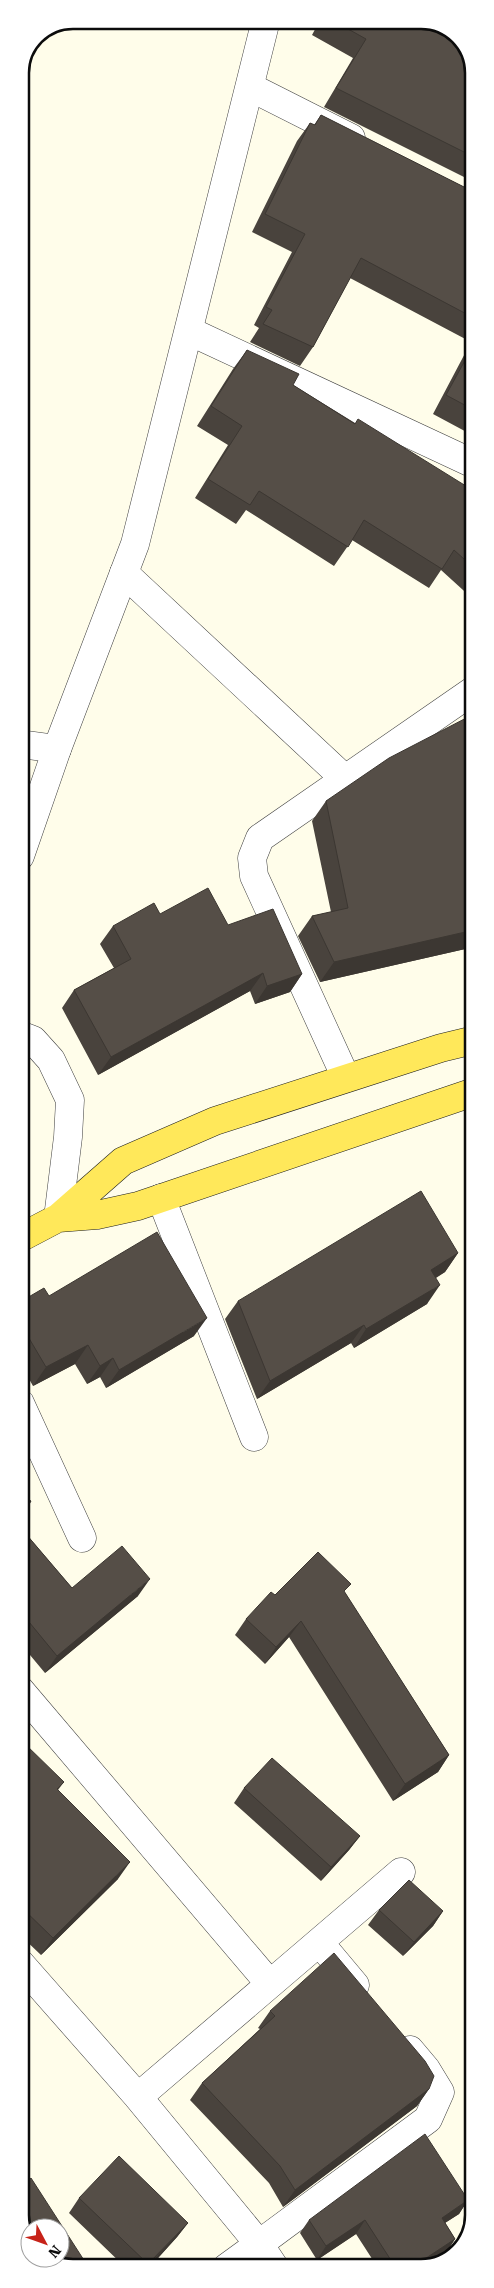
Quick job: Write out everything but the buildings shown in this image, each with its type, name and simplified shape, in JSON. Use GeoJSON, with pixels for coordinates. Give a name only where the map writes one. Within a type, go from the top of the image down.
{"type":"FeatureCollection","features":[{"type":"Feature","properties":{"kind":"main road"},"geometry":{"type":"LineString","coordinates":[[29,1233],[58,1218],[123,1162],[215,1120],[441,1048],[465,1042]]}},
{"type":"Feature","properties":{"kind":"main road"},"geometry":{"type":"LineString","coordinates":[[58,1218],[97,1215],[138,1206],[465,1095]]}},
{"type":"Feature","properties":{"kind":"street"},"geometry":{"type":"LineString","coordinates":[[29,830],[57,749],[135,544],[264,29]]}},
{"type":"Feature","properties":{"kind":"street"},"geometry":{"type":"LineString","coordinates":[[250,87],[370,148]]}},
{"type":"Feature","properties":{"kind":"street"},"geometry":{"type":"LineString","coordinates":[[188,331],[465,460]]}},
{"type":"Feature","properties":{"kind":"street"},"geometry":{"type":"LineString","coordinates":[[124,573],[345,779]]}},
{"type":"Feature","properties":{"kind":"street"},"geometry":{"type":"LineString","coordinates":[[346,1078],[254,876],[252,858],[260,838],[465,696]]}},
{"type":"Feature","properties":{"kind":"street"},"geometry":{"type":"LineString","coordinates":[[29,745],[57,749]]}},
{"type":"Feature","properties":{"kind":"street"},"geometry":{"type":"LineString","coordinates":[[29,1038],[33,1040],[52,1060],[70,1100],[68,1138],[58,1218]]}},
{"type":"Feature","properties":{"kind":"street"},"geometry":{"type":"LineString","coordinates":[[161,1198],[254,1437]]}},
{"type":"Feature","properties":{"kind":"street"},"geometry":{"type":"LineString","coordinates":[[29,1423],[82,1538]]}},
{"type":"Feature","properties":{"kind":"street"},"geometry":{"type":"LineString","coordinates":[[29,1701],[270,1984]]}},
{"type":"Feature","properties":{"kind":"street"},"geometry":{"type":"LineString","coordinates":[[138,2097],[401,1872]]}},
{"type":"Feature","properties":{"kind":"street"},"geometry":{"type":"LineString","coordinates":[[319,1942],[370,2002]]}},
{"type":"Feature","properties":{"kind":"street"},"geometry":{"type":"LineString","coordinates":[[29,1973],[138,2097],[259,2244],[269,2259]]}},
{"type":"Feature","properties":{"kind":"street"},"geometry":{"type":"LineString","coordinates":[[238,2259],[428,2119],[440,2092],[426,2069],[395,2032]]}}]}
